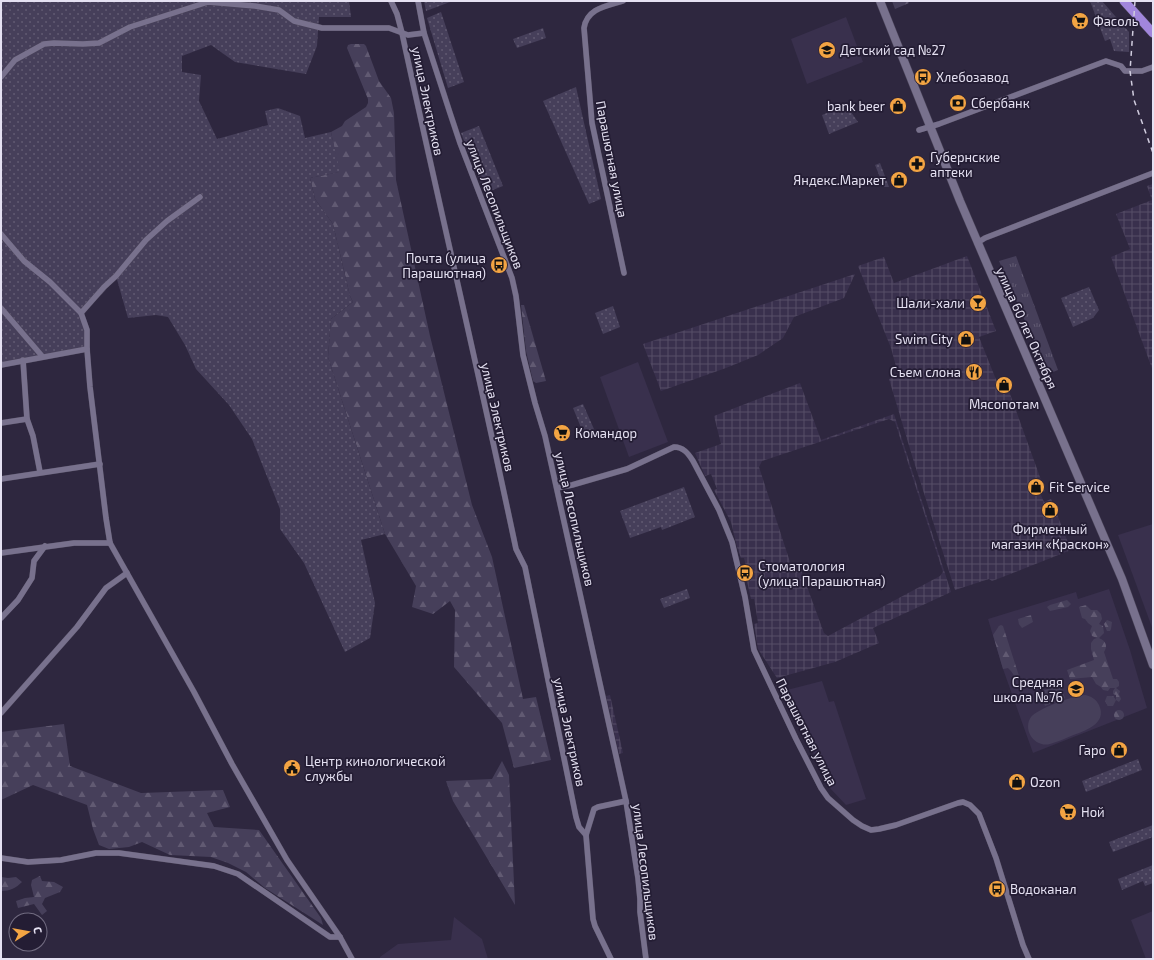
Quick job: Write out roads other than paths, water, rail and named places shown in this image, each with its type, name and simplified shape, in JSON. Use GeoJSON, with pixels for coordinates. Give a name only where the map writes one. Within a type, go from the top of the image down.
{"type":"FeatureCollection","features":[{"type":"Feature","properties":{"kind":"highway"},"geometry":{"type":"LineString","coordinates":[[1124,1],[1153,33]]}},
{"type":"Feature","properties":{"kind":"main road","name":"улица 60 лет Октября"},"geometry":{"type":"LineString","coordinates":[[880,1],[929,127],[977,243],[1112,557],[1153,665]]}},
{"type":"Feature","properties":{"kind":"street","name":"улица Электриков"},"geometry":{"type":"LineString","coordinates":[[392,1],[402,33],[516,549],[525,567],[576,817],[579,827],[586,835]]}},
{"type":"Feature","properties":{"kind":"street","name":"улица Лесопильщиков"},"geometry":{"type":"LineString","coordinates":[[418,1],[424,33],[460,143],[512,278],[516,296],[523,355],[534,403],[545,436],[626,801],[638,878],[640,912],[646,959]]}},
{"type":"Feature","properties":{"kind":"street","name":"Парашютная улица"},"geometry":{"type":"LineString","coordinates":[[623,1],[596,10],[585,20],[584,28],[592,124],[624,273]]}},
{"type":"Feature","properties":{"kind":"street"},"geometry":{"type":"LineString","coordinates":[[1,77],[15,60],[44,44],[99,43],[130,27],[208,2],[255,6],[279,10],[294,21],[322,28],[389,28],[408,35],[424,33]]}},
{"type":"Feature","properties":{"kind":"street"},"geometry":{"type":"LineString","coordinates":[[919,130],[940,124],[1106,61],[1121,66],[1125,71],[1142,70],[1153,67]]}},
{"type":"Feature","properties":{"kind":"street"},"geometry":{"type":"LineString","coordinates":[[977,243],[984,238],[1153,173]]}},
{"type":"Feature","properties":{"kind":"street"},"geometry":{"type":"LineString","coordinates":[[81,313],[116,276],[146,240],[167,221],[200,197]]}},
{"type":"Feature","properties":{"kind":"street"},"geometry":{"type":"LineString","coordinates":[[1,234],[24,261],[50,282],[81,313],[87,330],[87,349],[110,543],[194,692],[232,764],[287,860],[340,937],[352,959]]}},
{"type":"Feature","properties":{"kind":"street"},"geometry":{"type":"LineString","coordinates":[[1,308],[42,356]]}},
{"type":"Feature","properties":{"kind":"street"},"geometry":{"type":"LineString","coordinates":[[1,364],[87,349]]}},
{"type":"Feature","properties":{"kind":"street"},"geometry":{"type":"LineString","coordinates":[[23,360],[26,419],[33,436],[40,472]]}},
{"type":"Feature","properties":{"kind":"street"},"geometry":{"type":"LineString","coordinates":[[1,423],[26,419]]}},
{"type":"Feature","properties":{"kind":"street","name":"Парашютная улица"},"geometry":{"type":"LineString","coordinates":[[557,488],[627,469],[676,446],[686,452],[693,460],[726,525],[741,582],[754,650],[793,734],[821,788],[828,798],[844,812],[862,826],[871,830],[896,825],[963,802],[975,809],[979,814],[987,834],[1023,945],[1029,959]]}},
{"type":"Feature","properties":{"kind":"street"},"geometry":{"type":"LineString","coordinates":[[1,479],[100,464]]}},
{"type":"Feature","properties":{"kind":"street"},"geometry":{"type":"LineString","coordinates":[[1,553],[74,543],[110,543]]}},
{"type":"Feature","properties":{"kind":"street"},"geometry":{"type":"LineString","coordinates":[[1,618],[18,600],[32,578],[34,560],[45,546]]}},
{"type":"Feature","properties":{"kind":"street"},"geometry":{"type":"LineString","coordinates":[[1,713],[77,627],[106,588],[127,573]]}},
{"type":"Feature","properties":{"kind":"street"},"geometry":{"type":"LineString","coordinates":[[611,959],[593,919],[586,835],[594,809],[626,801]]}},
{"type":"Feature","properties":{"kind":"street"},"geometry":{"type":"LineString","coordinates":[[1,858],[28,862],[61,860],[96,853],[119,853],[214,866],[238,874],[330,937],[340,937]]}},
{"type":"Feature","properties":{"kind":"railway"},"geometry":{"type":"LineString","coordinates":[[1135,1],[1130,71],[1134,100],[1153,153]]}},
{"type":"Feature","properties":{"kind":"place","name":"Фасоль"},"geometry":{"type":"Point","coordinates":[1080,21]}},
{"type":"Feature","properties":{"kind":"place","name":"Детский сад №27"},"geometry":{"type":"Point","coordinates":[827,50]}},
{"type":"Feature","properties":{"kind":"place","name":"Хлебозавод"},"geometry":{"type":"Point","coordinates":[923,77]}},
{"type":"Feature","properties":{"kind":"place","name":"Сбербанк"},"geometry":{"type":"Point","coordinates":[958,103]}},
{"type":"Feature","properties":{"kind":"place","name":"bank beer"},"geometry":{"type":"Point","coordinates":[898,106]}},
{"type":"Feature","properties":{"kind":"place","name":"Губернские аптеки"},"geometry":{"type":"Point","coordinates":[917,164]}},
{"type":"Feature","properties":{"kind":"place","name":"Яндекс.Маркет"},"geometry":{"type":"Point","coordinates":[899,180]}},
{"type":"Feature","properties":{"kind":"place","name":"Почта (улица Парашютная)"},"geometry":{"type":"Point","coordinates":[499,265]}},
{"type":"Feature","properties":{"kind":"place","name":"Шали-хали"},"geometry":{"type":"Point","coordinates":[978,303]}},
{"type":"Feature","properties":{"kind":"place","name":"Swim City"},"geometry":{"type":"Point","coordinates":[966,339]}},
{"type":"Feature","properties":{"kind":"place","name":"Съем слона"},"geometry":{"type":"Point","coordinates":[974,372]}},
{"type":"Feature","properties":{"kind":"place","name":"Мясопотам"},"geometry":{"type":"Point","coordinates":[1004,385]}},
{"type":"Feature","properties":{"kind":"place","name":"Командор"},"geometry":{"type":"Point","coordinates":[562,433]}},
{"type":"Feature","properties":{"kind":"place","name":"Fit Service"},"geometry":{"type":"Point","coordinates":[1036,487]}},
{"type":"Feature","properties":{"kind":"place","name":"Фирменный магазин «Краскон»"},"geometry":{"type":"Point","coordinates":[1050,510]}},
{"type":"Feature","properties":{"kind":"place","name":"Стоматология (улица Парашютная)"},"geometry":{"type":"Point","coordinates":[745,573]}},
{"type":"Feature","properties":{"kind":"place","name":"Средняя школа №76"},"geometry":{"type":"Point","coordinates":[1076,689]}},
{"type":"Feature","properties":{"kind":"place","name":"Гаро"},"geometry":{"type":"Point","coordinates":[1119,750]}},
{"type":"Feature","properties":{"kind":"place","name":"Центр кинологической службы"},"geometry":{"type":"Point","coordinates":[292,768]}},
{"type":"Feature","properties":{"kind":"place","name":"Ozon"},"geometry":{"type":"Point","coordinates":[1017,782]}},
{"type":"Feature","properties":{"kind":"place","name":"Ной"},"geometry":{"type":"Point","coordinates":[1068,812]}},
{"type":"Feature","properties":{"kind":"place","name":"Водоканал"},"geometry":{"type":"Point","coordinates":[997,889]}}]}
